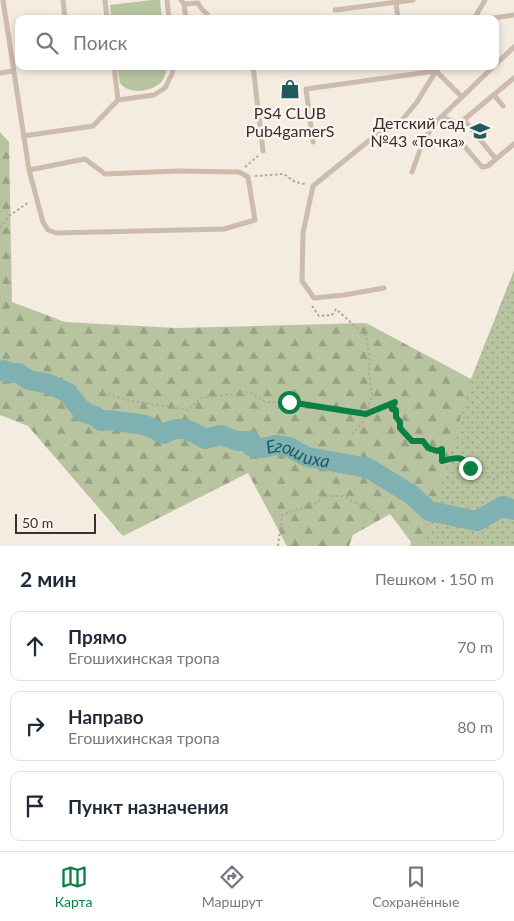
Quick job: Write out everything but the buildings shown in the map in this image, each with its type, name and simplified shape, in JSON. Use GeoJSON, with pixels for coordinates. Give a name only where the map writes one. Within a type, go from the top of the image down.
{"type":"FeatureCollection","features":[{"type":"Feature","properties":{"kind":"lane"},"geometry":{"type":"LineString","coordinates":[[3,0],[29,170],[43,222],[48,230],[56,232],[224,229],[255,220],[248,177],[239,172],[178,171],[105,174],[85,159],[29,170]]}},
{"type":"Feature","properties":{"kind":"lane"},"geometry":{"type":"LineString","coordinates":[[62,0],[64,15]]}},
{"type":"Feature","properties":{"kind":"lane"},"geometry":{"type":"LineString","coordinates":[[105,0],[107,15]]}},
{"type":"Feature","properties":{"kind":"lane"},"geometry":{"type":"LineString","coordinates":[[167,0],[169,15]]}},
{"type":"Feature","properties":{"kind":"lane"},"geometry":{"type":"LineString","coordinates":[[335,10],[413,0]]}},
{"type":"Feature","properties":{"kind":"lane"},"geometry":{"type":"LineString","coordinates":[[476,15],[485,0]]}},
{"type":"Feature","properties":{"kind":"lane"},"geometry":{"type":"LineString","coordinates":[[185,15],[183,2],[198,2],[207,15]]}},
{"type":"Feature","properties":{"kind":"lane"},"geometry":{"type":"LineString","coordinates":[[396,2],[398,15]]}},
{"type":"Feature","properties":{"kind":"lane"},"geometry":{"type":"LineString","coordinates":[[499,17],[514,15]]}},
{"type":"Feature","properties":{"kind":"lane"},"geometry":{"type":"LineString","coordinates":[[499,61],[514,46]]}},
{"type":"Feature","properties":{"kind":"lane"},"geometry":{"type":"LineString","coordinates":[[114,70],[118,100]]}},
{"type":"Feature","properties":{"kind":"lane"},"geometry":{"type":"LineString","coordinates":[[23,136],[93,126],[118,100],[154,95],[165,88],[172,70]]}},
{"type":"Feature","properties":{"kind":"lane"},"geometry":{"type":"LineString","coordinates":[[253,70],[263,151]]}},
{"type":"Feature","properties":{"kind":"lane"},"geometry":{"type":"LineString","coordinates":[[313,142],[306,89],[431,70]]}},
{"type":"Feature","properties":{"kind":"lane"},"geometry":{"type":"LineString","coordinates":[[384,288],[314,298],[302,281],[303,234],[313,186],[376,135],[398,125],[417,102],[437,70]]}},
{"type":"Feature","properties":{"kind":"lane"},"geometry":{"type":"LineString","coordinates":[[439,70],[462,97]]}},
{"type":"Feature","properties":{"kind":"lane"},"geometry":{"type":"LineString","coordinates":[[412,172],[424,139],[442,117],[490,70]]}},
{"type":"Feature","properties":{"kind":"lane"},"geometry":{"type":"LineString","coordinates":[[0,73],[14,71]]}},
{"type":"Feature","properties":{"kind":"lane"},"geometry":{"type":"LineString","coordinates":[[442,117],[458,123],[464,120],[514,78]]}},
{"type":"Feature","properties":{"kind":"lane"},"geometry":{"type":"LineString","coordinates":[[494,95],[504,106]]}},
{"type":"Feature","properties":{"kind":"lane"},"geometry":{"type":"LineString","coordinates":[[464,120],[496,159]]}},
{"type":"Feature","properties":{"kind":"lane"},"geometry":{"type":"LineString","coordinates":[[460,141],[482,167],[488,166],[514,144]]}},
{"type":"Feature","properties":{"kind":"path"},"geometry":{"type":"LineString","coordinates":[[239,172],[263,151]]}},
{"type":"Feature","properties":{"kind":"path"},"geometry":{"type":"LineString","coordinates":[[248,177],[284,174],[295,182],[313,186]]}},
{"type":"Feature","properties":{"kind":"path"},"geometry":{"type":"LineString","coordinates":[[0,228],[9,216],[37,196]]}},
{"type":"Feature","properties":{"kind":"path"},"geometry":{"type":"LineString","coordinates":[[311,304],[319,316],[332,315],[336,309],[366,336],[370,359],[369,373],[372,395],[361,425],[352,434]]}},
{"type":"Feature","properties":{"kind":"path"},"geometry":{"type":"LineString","coordinates":[[103,392],[126,400],[189,410],[200,398],[249,392],[266,402],[289,402],[366,414],[395,402],[392,409],[396,410],[396,417],[400,422],[400,428],[412,441],[423,441],[428,448],[437,451],[442,449],[442,461],[460,458],[470,468],[472,465],[484,465],[485,472],[494,479],[499,474],[514,471]]}},
{"type":"Feature","properties":{"kind":"path"},"geometry":{"type":"LineString","coordinates":[[278,546],[282,515],[318,502],[324,496],[344,496],[378,514]]}},
{"type":"Feature","properties":{"kind":"green space"},"geometry":{"type":"Polygon","coordinates":[[[160,0],[162,15],[111,15],[110,5],[160,0]]]}},
{"type":"Feature","properties":{"kind":"green space"},"geometry":{"type":"Polygon","coordinates":[[[118,70],[167,70],[162,81],[150,89],[130,90],[120,83],[118,70]]]}},
{"type":"Feature","properties":{"kind":"green space"},"geometry":{"type":"Polygon","coordinates":[[[0,132],[9,142],[12,302],[65,322],[176,328],[366,323],[471,379],[514,271],[514,546],[410,546],[411,542],[390,514],[353,535],[349,546],[287,546],[248,473],[123,536],[28,426],[0,415],[0,132]]]}},
{"type":"Feature","properties":{"kind":"green space"},"geometry":{"type":"Polygon","coordinates":[[[514,271],[514,546],[424,546],[471,380],[514,271]]]}},
{"type":"Feature","properties":{"kind":"waterway","name":"Егошиха"},"geometry":{"type":"LineString","coordinates":[[0,371],[18,373],[29,380],[49,384],[68,393],[83,412],[95,416],[101,421],[110,420],[145,425],[164,434],[175,429],[185,429],[205,439],[221,435],[237,441],[251,441],[252,447],[263,448],[276,445],[289,447],[307,457],[368,468],[412,495],[429,511],[477,521],[503,506],[514,510]]}},
{"type":"Feature","properties":{"kind":"place","name":"PS4 CLUB Pub4gamerS"},"geometry":{"type":"Point","coordinates":[290,89]}},
{"type":"Feature","properties":{"kind":"place","name":"Детский сад №43 «Точка»"},"geometry":{"type":"Point","coordinates":[480,131]}},
{"type":"Feature","properties":{"kind":"route"},"geometry":{"type":"LineString","coordinates":[[289,402],[366,414],[395,402],[392,409],[396,410],[396,417],[400,422],[400,428],[412,441],[423,441],[428,448],[437,451],[442,449],[442,461],[460,458],[470,468]]}}]}
